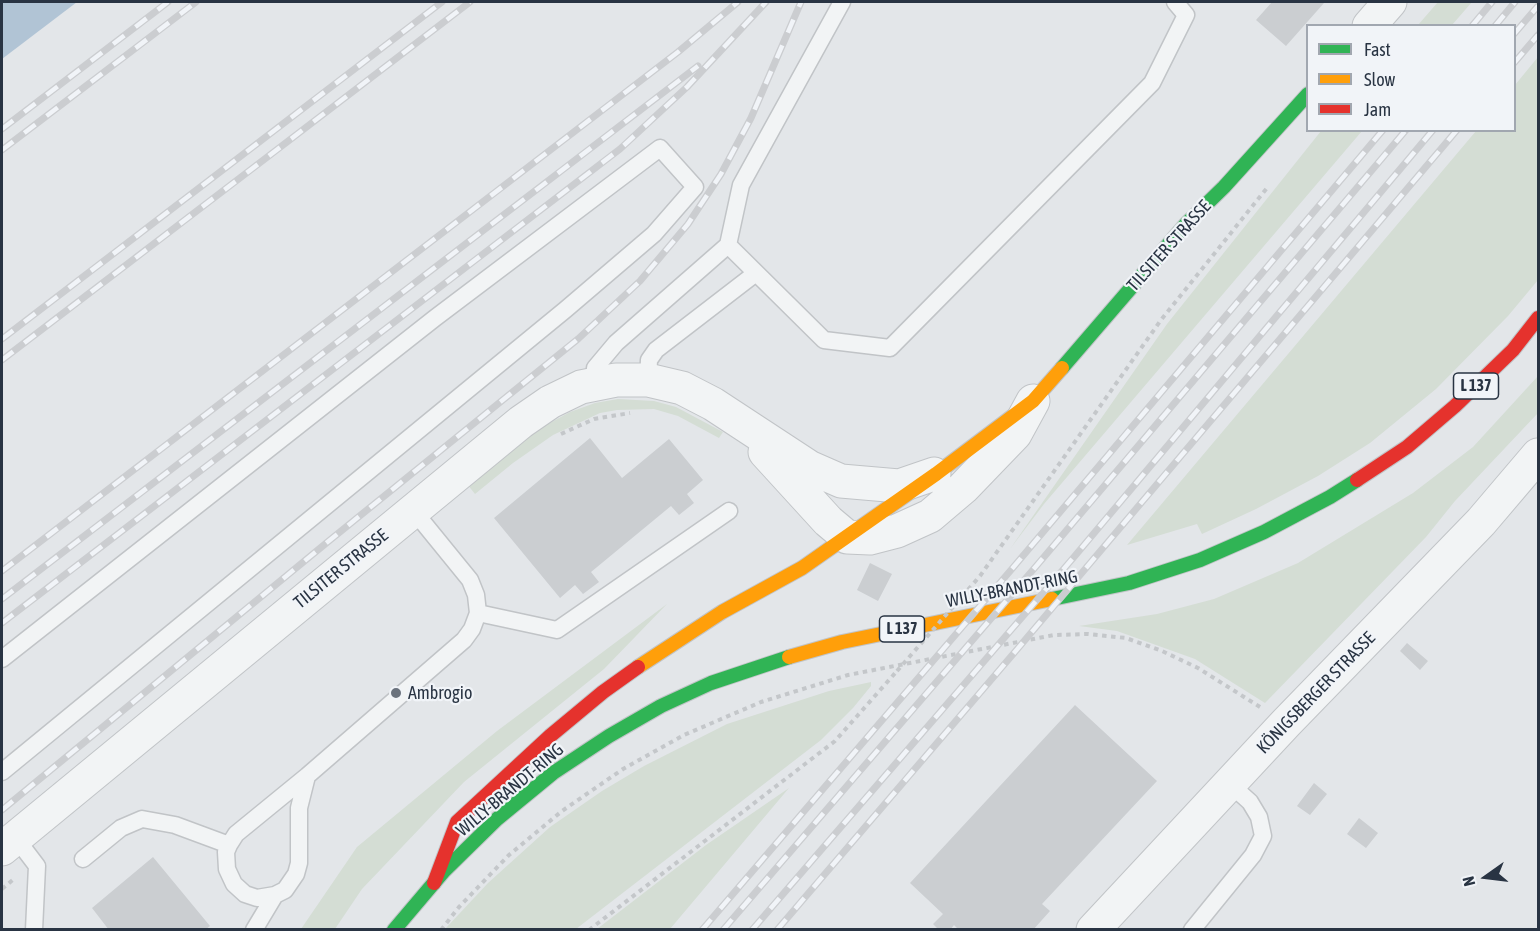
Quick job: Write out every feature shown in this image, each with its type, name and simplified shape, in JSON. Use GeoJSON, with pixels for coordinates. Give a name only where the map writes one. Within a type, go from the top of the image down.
{"type":"FeatureCollection","features":[{"type":"Feature","properties":{"kind":"main road","name":"TILSITER STRASSE"},"geometry":{"type":"LineString","coordinates":[[434,883],[457,822],[550,736],[603,692],[662,650],[722,612],[802,568],[936,474],[1033,401],[1186,225],[1224,187],[1306,96]]}},
{"type":"Feature","properties":{"kind":"main road","name":"WILLY-BRANDT-RING"},"geometry":{"type":"LineString","coordinates":[[394,930],[434,883],[497,819],[553,773],[661,706],[711,683],[775,660],[842,642],[1129,583],[1200,560],[1296,516],[1359,479],[1407,447],[1455,406],[1513,350],[1539,318]]}},
{"type":"Feature","properties":{"kind":"street"},"geometry":{"type":"LineString","coordinates":[[1371,24],[1390,2]]}},
{"type":"Feature","properties":{"kind":"street","name":"TILSITER STRASSE"},"geometry":{"type":"LineString","coordinates":[[17,849],[413,510],[522,422],[550,402],[581,387],[616,380],[648,380],[682,388],[713,404],[809,467],[841,482],[899,486],[936,474]]}},
{"type":"Feature","properties":{"kind":"street","name":"TILSITER STRASSE"},"geometry":{"type":"LineString","coordinates":[[713,404],[763,449],[828,521],[847,537],[870,538],[897,531],[930,516],[963,488],[1015,434],[1033,401]]}},
{"type":"Feature","properties":{"kind":"street","name":"KÖNIGSBERGER STRASSE"},"geometry":{"type":"LineString","coordinates":[[1100,927],[1229,783],[1481,522],[1539,455]]}},
{"type":"Feature","properties":{"kind":"lane"},"geometry":{"type":"LineString","coordinates":[[597,384],[595,368],[616,343],[728,245],[741,185],[842,2]]}},
{"type":"Feature","properties":{"kind":"lane"},"geometry":{"type":"LineString","coordinates":[[728,245],[824,340],[890,348],[1152,84],[1186,15],[1175,2]]}},
{"type":"Feature","properties":{"kind":"lane"},"geometry":{"type":"LineString","coordinates":[[2,659],[435,318],[660,148],[695,187],[654,234],[574,302],[2,772]]}},
{"type":"Feature","properties":{"kind":"lane"},"geometry":{"type":"LineString","coordinates":[[648,380],[649,360],[656,350],[756,273]]}},
{"type":"Feature","properties":{"kind":"lane"},"geometry":{"type":"LineString","coordinates":[[307,777],[299,808],[299,863],[296,874],[285,890],[275,895],[264,898],[250,896],[234,884],[227,869],[226,852],[229,845],[247,825],[307,777],[464,640],[472,629],[478,613],[476,595],[470,580],[413,510]]}},
{"type":"Feature","properties":{"kind":"lane"},"geometry":{"type":"LineString","coordinates":[[478,613],[557,630],[729,511]]}},
{"type":"Feature","properties":{"kind":"lane"},"geometry":{"type":"LineString","coordinates":[[1192,930],[1252,855],[1263,836],[1259,817],[1250,802],[1229,783]]}},
{"type":"Feature","properties":{"kind":"lane"},"geometry":{"type":"LineString","coordinates":[[83,859],[121,828],[142,819],[175,825],[229,845]]}},
{"type":"Feature","properties":{"kind":"lane"},"geometry":{"type":"LineString","coordinates":[[17,849],[37,866],[34,930]]}},
{"type":"Feature","properties":{"kind":"lane"},"geometry":{"type":"LineString","coordinates":[[254,930],[275,895]]}},
{"type":"Feature","properties":{"kind":"path"},"geometry":{"type":"LineString","coordinates":[[589,930],[835,741],[980,576],[1161,320],[1268,188]]}},
{"type":"Feature","properties":{"kind":"path"},"geometry":{"type":"LineString","coordinates":[[559,435],[594,419],[635,413]]}},
{"type":"Feature","properties":{"kind":"path"},"geometry":{"type":"LineString","coordinates":[[441,930],[459,907],[509,855],[561,811],[623,768],[684,735],[761,702],[848,675],[1054,635],[1088,634],[1126,638],[1162,651],[1198,668],[1286,723]]}},
{"type":"Feature","properties":{"kind":"path"},"geometry":{"type":"LineString","coordinates":[[2,889],[17,849]]}},
{"type":"Feature","properties":{"kind":"shaded area"},"geometry":{"type":"Polygon","coordinates":[[[1438,2],[1472,2],[1453,24],[1419,24],[1438,2]]]}},
{"type":"Feature","properties":{"kind":"shaded area"},"geometry":{"type":"Polygon","coordinates":[[[1538,57],[1538,280],[1508,316],[1436,389],[1370,443],[1318,476],[1202,534],[1197,524],[1127,545],[1475,132],[1516,132],[1516,84],[1538,57]]]}},
{"type":"Feature","properties":{"kind":"shaded area"},"geometry":{"type":"Polygon","coordinates":[[[1320,132],[1361,132],[1044,504],[1010,549],[1167,324],[1320,132]]]}},
{"type":"Feature","properties":{"kind":"shaded area"},"geometry":{"type":"Polygon","coordinates":[[[1538,376],[1538,413],[1455,501],[1426,537],[1265,703],[1195,659],[1117,631],[1079,626],[1157,614],[1214,599],[1298,563],[1413,493],[1473,447],[1538,376]]]}},
{"type":"Feature","properties":{"kind":"shaded area"},"geometry":{"type":"Polygon","coordinates":[[[618,399],[654,401],[676,407],[723,432],[719,438],[678,416],[654,409],[600,413],[553,435],[475,494],[467,484],[524,439],[548,424],[570,412],[595,403],[618,399]]]}},
{"type":"Feature","properties":{"kind":"shaded area"},"geometry":{"type":"Polygon","coordinates":[[[667,604],[604,669],[464,782],[362,889],[335,929],[301,929],[357,847],[497,731],[667,604]]]}},
{"type":"Feature","properties":{"kind":"shaded area"},"geometry":{"type":"Polygon","coordinates":[[[871,682],[871,686],[853,708],[821,740],[576,929],[445,929],[488,883],[550,827],[602,791],[644,766],[727,724],[829,691],[871,682]]]}},
{"type":"Feature","properties":{"kind":"shaded area"},"geometry":{"type":"Polygon","coordinates":[[[789,788],[670,929],[597,929],[706,845],[789,788]]]}},
{"type":"Feature","properties":{"kind":"water"},"geometry":{"type":"Polygon","coordinates":[[[2,2],[77,2],[2,59],[2,2]]]}},
{"type":"Feature","properties":{"kind":"building"},"geometry":{"type":"Polygon","coordinates":[[[1272,2],[1324,3],[1286,46],[1256,20],[1272,2]]]}},
{"type":"Feature","properties":{"kind":"building"},"geometry":{"type":"Polygon","coordinates":[[[590,438],[622,478],[669,439],[703,480],[687,494],[694,503],[679,515],[671,506],[591,572],[599,582],[583,594],[575,585],[560,598],[494,518],[590,438]]]}},
{"type":"Feature","properties":{"kind":"building"},"geometry":{"type":"Polygon","coordinates":[[[870,563],[892,574],[878,601],[857,590],[870,563]]]}},
{"type":"Feature","properties":{"kind":"building"},"geometry":{"type":"Polygon","coordinates":[[[1407,643],[1428,661],[1420,670],[1400,651],[1407,643]]]}},
{"type":"Feature","properties":{"kind":"building"},"geometry":{"type":"Polygon","coordinates":[[[1075,705],[1157,781],[1042,904],[1050,911],[1033,930],[959,930],[954,925],[950,930],[939,930],[933,924],[943,914],[910,883],[1075,705]]]}},
{"type":"Feature","properties":{"kind":"building"},"geometry":{"type":"Polygon","coordinates":[[[1314,783],[1327,794],[1310,815],[1297,806],[1314,783]]]}},
{"type":"Feature","properties":{"kind":"building"},"geometry":{"type":"Polygon","coordinates":[[[1359,818],[1378,833],[1366,848],[1347,834],[1359,818]]]}},
{"type":"Feature","properties":{"kind":"building"},"geometry":{"type":"Polygon","coordinates":[[[153,857],[210,926],[205,930],[109,930],[92,908],[153,857]]]}},
{"type":"Feature","properties":{"kind":"railway"},"geometry":{"type":"LineString","coordinates":[[2,129],[168,2]]}},
{"type":"Feature","properties":{"kind":"railway"},"geometry":{"type":"LineString","coordinates":[[2,150],[196,2]]}},
{"type":"Feature","properties":{"kind":"railway"},"geometry":{"type":"LineString","coordinates":[[2,339],[442,2]]}},
{"type":"Feature","properties":{"kind":"railway"},"geometry":{"type":"LineString","coordinates":[[2,360],[470,2]]}},
{"type":"Feature","properties":{"kind":"railway"},"geometry":{"type":"LineString","coordinates":[[2,571],[678,52],[738,2]]}},
{"type":"Feature","properties":{"kind":"railway"},"geometry":{"type":"LineString","coordinates":[[2,623],[620,149],[687,87],[766,2]]}},
{"type":"Feature","properties":{"kind":"railway"},"geometry":{"type":"LineString","coordinates":[[2,810],[578,339],[640,281],[688,224],[721,174],[751,118],[801,2]]}},
{"type":"Feature","properties":{"kind":"railway"},"geometry":{"type":"LineString","coordinates":[[1474,24],[1492,2]]}},
{"type":"Feature","properties":{"kind":"railway"},"geometry":{"type":"LineString","coordinates":[[1497,24],[1515,2]]}},
{"type":"Feature","properties":{"kind":"railway"},"geometry":{"type":"LineString","coordinates":[[1516,32],[1538,6]]}},
{"type":"Feature","properties":{"kind":"railway"},"geometry":{"type":"LineString","coordinates":[[1516,61],[1538,35]]}},
{"type":"Feature","properties":{"kind":"railway"},"geometry":{"type":"LineString","coordinates":[[2,599],[698,66]]}},
{"type":"Feature","properties":{"kind":"railway"},"geometry":{"type":"LineString","coordinates":[[702,930],[1011,570],[1381,132]]}},
{"type":"Feature","properties":{"kind":"railway"},"geometry":{"type":"LineString","coordinates":[[723,930],[1038,564],[1404,132]]}},
{"type":"Feature","properties":{"kind":"railway"},"geometry":{"type":"LineString","coordinates":[[752,930],[1074,557],[1431,132]]}},
{"type":"Feature","properties":{"kind":"railway"},"geometry":{"type":"LineString","coordinates":[[777,930],[1455,132]]}},
{"type":"Feature","properties":{"kind":"traffic: fast"},"geometry":{"type":"LineString","coordinates":[[1062,368],[1186,224],[1224,187],[1306,96]]}},
{"type":"Feature","properties":{"kind":"traffic: fast"},"geometry":{"type":"LineString","coordinates":[[1052,599],[1129,583],[1200,560],[1264,532],[1357,480]]}},
{"type":"Feature","properties":{"kind":"traffic: fast"},"geometry":{"type":"LineString","coordinates":[[394,930],[444,871],[497,819],[553,773],[609,736],[661,706],[711,683],[789,657]]}},
{"type":"Feature","properties":{"kind":"traffic: slow"},"geometry":{"type":"LineString","coordinates":[[638,667],[722,612],[802,568],[936,474],[1033,401],[1062,368]]}},
{"type":"Feature","properties":{"kind":"traffic: slow"},"geometry":{"type":"LineString","coordinates":[[789,657],[842,642],[1052,599]]}},
{"type":"Feature","properties":{"kind":"traffic: jam"},"geometry":{"type":"LineString","coordinates":[[1357,480],[1407,447],[1455,406],[1513,350],[1538,318]]}},
{"type":"Feature","properties":{"kind":"traffic: jam"},"geometry":{"type":"LineString","coordinates":[[434,883],[457,822],[550,736],[603,692],[638,667]]}},
{"type":"Feature","properties":{"kind":"place","name":"Ambrogio"},"geometry":{"type":"Point","coordinates":[396,693]}}]}
